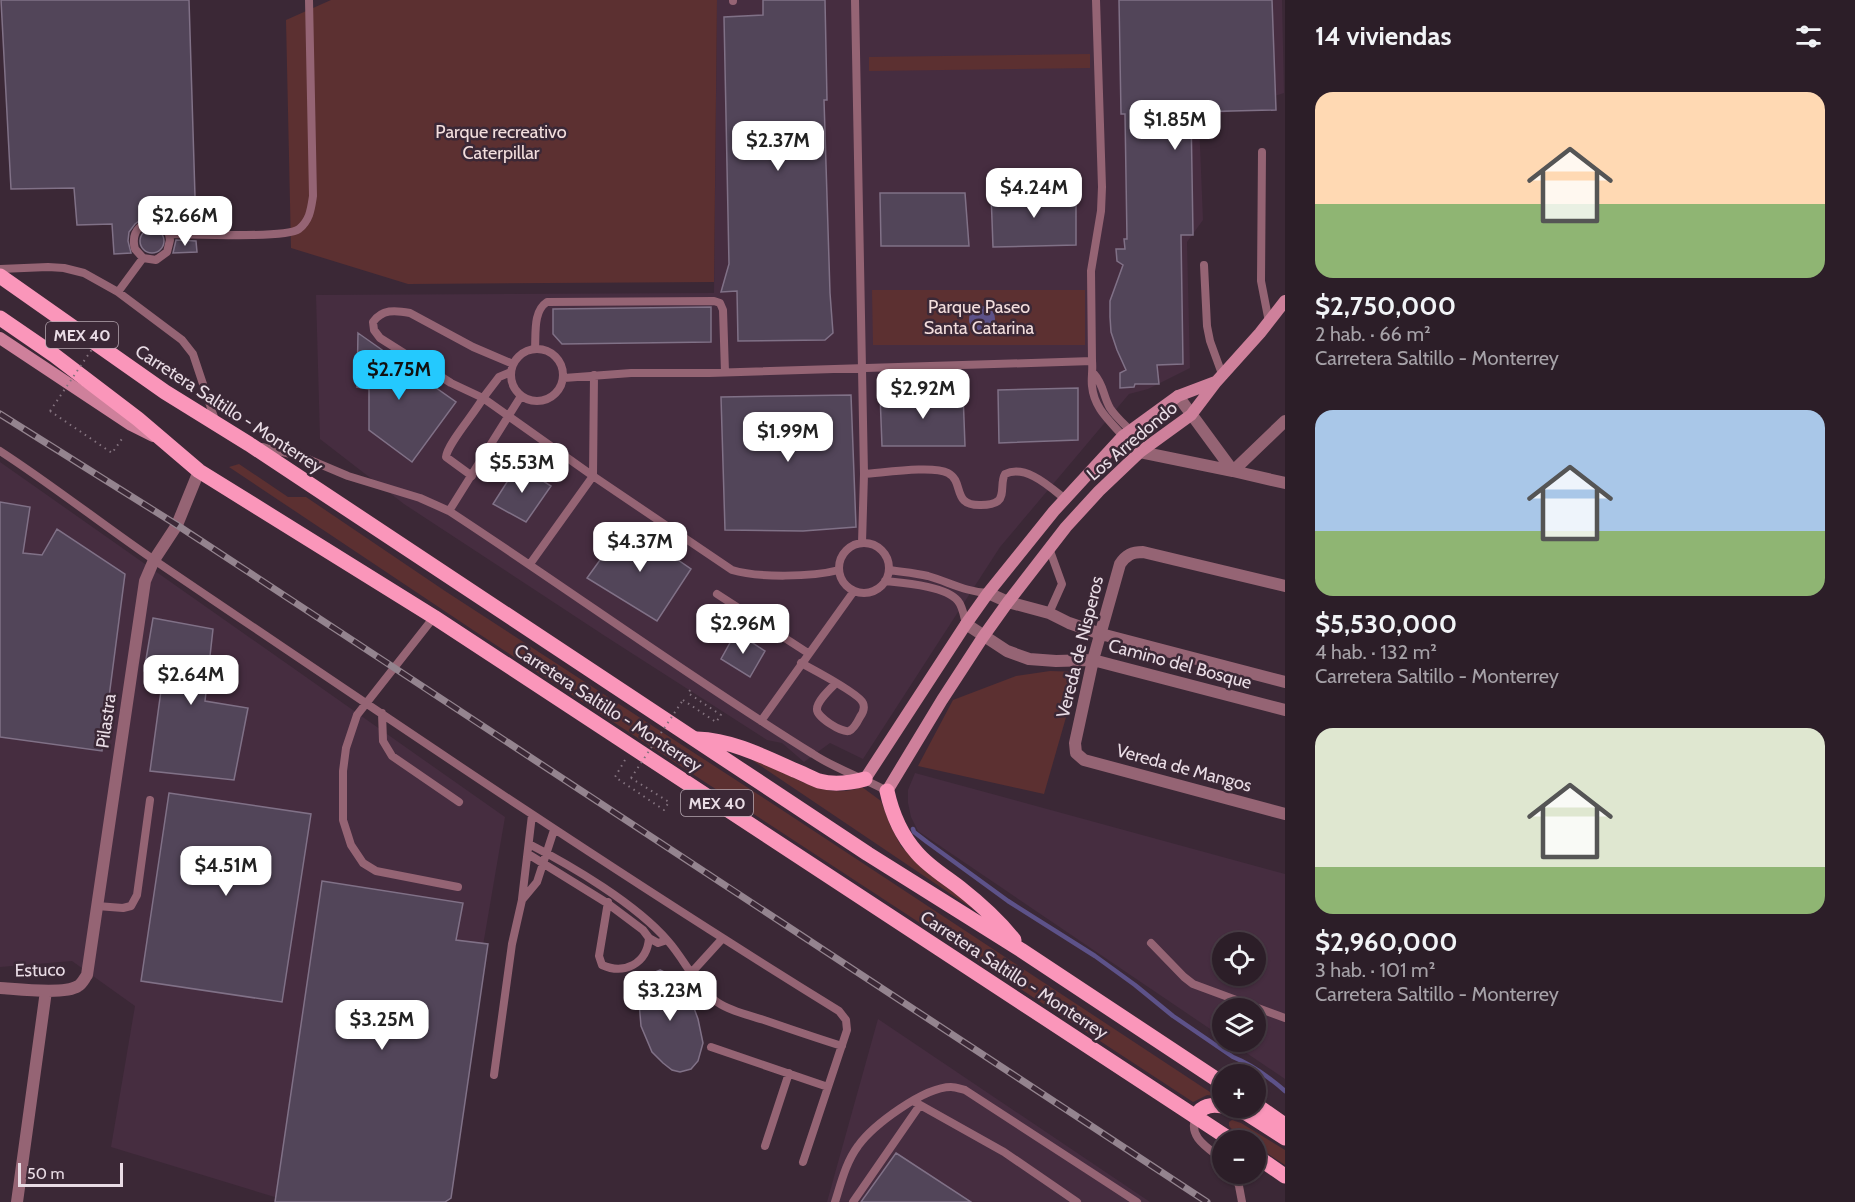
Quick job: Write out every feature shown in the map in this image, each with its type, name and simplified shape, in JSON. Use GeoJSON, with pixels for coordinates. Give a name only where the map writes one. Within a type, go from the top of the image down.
{"type":"FeatureCollection","features":[{"type":"Feature","properties":{"kind":"main road","name":"Carretera Saltillo - Monterrey"},"geometry":{"type":"LineString","coordinates":[[0,276],[165,392],[249,444],[868,854],[1021,950],[1212,1076]]}},
{"type":"Feature","properties":{"kind":"main road","name":"Carretera Saltillo - Monterrey"},"geometry":{"type":"LineString","coordinates":[[0,318],[54,355],[138,419],[199,471],[435,617],[1216,1130]]}},
{"type":"Feature","properties":{"kind":"main road"},"geometry":{"type":"LineString","coordinates":[[694,739],[713,740],[734,745],[820,781],[839,783],[865,779]]}},
{"type":"Feature","properties":{"kind":"main road"},"geometry":{"type":"LineString","coordinates":[[887,791],[900,831],[917,854],[962,889],[1001,924],[1021,950]]}},
{"type":"Feature","properties":{"kind":"main road"},"geometry":{"type":"LineString","coordinates":[[1196,1116],[1202,1108],[1212,1106]]}},
{"type":"Feature","properties":{"kind":"main road"},"geometry":{"type":"LineString","coordinates":[[1266,1113],[1285,1125]]}},
{"type":"Feature","properties":{"kind":"main road"},"geometry":{"type":"LineString","coordinates":[[1254,1118],[1285,1138]]}},
{"type":"Feature","properties":{"kind":"main road"},"geometry":{"type":"LineString","coordinates":[[1266,1163],[1285,1176]]}},
{"type":"Feature","properties":{"kind":"street"},"geometry":{"type":"LineString","coordinates":[[1219,378],[1285,302]]}},
{"type":"Feature","properties":{"kind":"street","name":"MEX 40"},"geometry":{"type":"LineString","coordinates":[[0,338],[131,425],[166,443]]}},
{"type":"Feature","properties":{"kind":"street","name":"Los Arredondo"},"geometry":{"type":"LineString","coordinates":[[865,779],[988,593],[1065,499],[1126,433],[1178,396],[1219,378]]}},
{"type":"Feature","properties":{"kind":"street","name":"Los Arredondo"},"geometry":{"type":"LineString","coordinates":[[887,791],[983,637],[1066,527],[1099,491],[1140,453],[1191,415],[1219,378]]}},
{"type":"Feature","properties":{"kind":"street"},"geometry":{"type":"LineString","coordinates":[[1178,396],[1233,471]]}},
{"type":"Feature","properties":{"kind":"street"},"geometry":{"type":"LineString","coordinates":[[1233,471],[1285,421]]}},
{"type":"Feature","properties":{"kind":"street"},"geometry":{"type":"LineString","coordinates":[[1140,453],[1285,483]]}},
{"type":"Feature","properties":{"kind":"street","name":"Pilastra"},"geometry":{"type":"LineString","coordinates":[[80,985],[87,975],[145,581],[154,560],[177,525],[199,471]]}},
{"type":"Feature","properties":{"kind":"street","name":"Vereda de Nisperos"},"geometry":{"type":"LineString","coordinates":[[1076,753],[1075,743],[1093,660],[1120,564],[1124,557],[1143,552],[1285,586]]}},
{"type":"Feature","properties":{"kind":"street","name":"Camino del Bosque"},"geometry":{"type":"LineString","coordinates":[[988,593],[1008,602],[1049,613],[1101,634],[1285,682]]}},
{"type":"Feature","properties":{"kind":"street","name":"Camino del Bosque"},"geometry":{"type":"LineString","coordinates":[[966,624],[1007,651],[1029,659],[1093,660],[1285,710]]}},
{"type":"Feature","properties":{"kind":"street","name":"Vereda de Mangos"},"geometry":{"type":"LineString","coordinates":[[1076,753],[1084,760],[1285,814]]}},
{"type":"Feature","properties":{"kind":"street","name":"Estuco"},"geometry":{"type":"LineString","coordinates":[[0,988],[46,991],[72,989],[80,985]]}},
{"type":"Feature","properties":{"kind":"street"},"geometry":{"type":"LineString","coordinates":[[17,1202],[46,991]]}},
{"type":"Feature","properties":{"kind":"lane"},"geometry":{"type":"LineString","coordinates":[[169,234],[278,235],[297,230],[309,217],[313,196],[309,0]]}},
{"type":"Feature","properties":{"kind":"lane"},"geometry":{"type":"LineString","coordinates":[[855,0],[864,474],[862,543]]}},
{"type":"Feature","properties":{"kind":"lane"},"geometry":{"type":"LineString","coordinates":[[1096,0],[1102,179],[1101,211],[1091,271],[1092,361],[1094,374],[1101,382],[1105,398],[1126,433]]}},
{"type":"Feature","properties":{"kind":"lane"},"geometry":{"type":"LineString","coordinates":[[1262,152],[1262,281],[1269,322]]}},
{"type":"Feature","properties":{"kind":"lane"},"geometry":{"type":"LineString","coordinates":[[154,223],[169,234],[167,252],[156,260],[143,258],[135,249],[133,243],[136,231],[141,226],[154,223]]}},
{"type":"Feature","properties":{"kind":"lane"},"geometry":{"type":"LineString","coordinates":[[118,292],[143,258]]}},
{"type":"Feature","properties":{"kind":"lane"},"geometry":{"type":"LineString","coordinates":[[1204,265],[1207,326],[1219,378]]}},
{"type":"Feature","properties":{"kind":"lane"},"geometry":{"type":"LineString","coordinates":[[0,269],[64,268],[84,273],[118,292],[174,334],[193,354],[217,424]]}},
{"type":"Feature","properties":{"kind":"lane"},"geometry":{"type":"LineString","coordinates":[[535,349],[538,311],[547,302],[714,301],[720,303],[723,309],[724,372]]}},
{"type":"Feature","properties":{"kind":"lane"},"geometry":{"type":"LineString","coordinates":[[513,364],[473,347],[410,313],[390,311],[377,316],[373,322],[374,330],[381,338],[451,383],[483,398],[732,570],[747,574],[773,575],[827,573],[839,570]]}},
{"type":"Feature","properties":{"kind":"lane"},"geometry":{"type":"LineString","coordinates":[[535,349],[544,350],[559,360],[564,378],[562,386],[551,397],[536,402],[521,396],[511,381],[513,364],[519,356],[535,349]]}},
{"type":"Feature","properties":{"kind":"lane"},"geometry":{"type":"LineString","coordinates":[[564,378],[594,375],[1092,361]]}},
{"type":"Feature","properties":{"kind":"lane"},"geometry":{"type":"LineString","coordinates":[[472,476],[446,457],[446,449],[473,416],[499,376],[511,372]]}},
{"type":"Feature","properties":{"kind":"lane"},"geometry":{"type":"LineString","coordinates":[[530,564],[593,476],[594,375]]}},
{"type":"Feature","properties":{"kind":"lane"},"geometry":{"type":"LineString","coordinates":[[448,511],[521,396]]}},
{"type":"Feature","properties":{"kind":"lane"},"geometry":{"type":"LineString","coordinates":[[249,444],[303,457],[348,476],[420,498],[448,511],[761,721],[816,756],[887,791]]}},
{"type":"Feature","properties":{"kind":"lane"},"geometry":{"type":"LineString","coordinates":[[0,451],[154,560],[554,830],[722,939],[839,1011],[846,1020],[847,1030],[803,1162]]}},
{"type":"Feature","properties":{"kind":"lane"},"geometry":{"type":"LineString","coordinates":[[864,474],[926,470],[947,472],[956,483],[959,496],[966,503],[981,505],[998,501],[1002,493],[1002,479],[1005,474],[1016,471],[1038,478],[1065,499]]}},
{"type":"Feature","properties":{"kind":"lane"},"geometry":{"type":"LineString","coordinates":[[862,543],[870,543],[882,550],[889,563],[889,570],[885,581],[879,587],[872,592],[863,593],[854,591],[841,579],[839,562],[848,549],[862,543]]}},
{"type":"Feature","properties":{"kind":"lane"},"geometry":{"type":"LineString","coordinates":[[1049,549],[1062,584],[1049,613]]}},
{"type":"Feature","properties":{"kind":"lane"},"geometry":{"type":"LineString","coordinates":[[889,570],[926,576],[959,588],[988,593]]}},
{"type":"Feature","properties":{"kind":"lane"},"geometry":{"type":"LineString","coordinates":[[885,581],[925,586],[952,597],[959,602],[966,624]]}},
{"type":"Feature","properties":{"kind":"lane"},"geometry":{"type":"LineString","coordinates":[[761,721],[854,591]]}},
{"type":"Feature","properties":{"kind":"lane"},"geometry":{"type":"LineString","coordinates":[[717,594],[808,653]]}},
{"type":"Feature","properties":{"kind":"lane"},"geometry":{"type":"LineString","coordinates":[[435,617],[357,715],[346,748],[343,771],[343,820],[351,845],[363,863],[376,871],[458,887]]}},
{"type":"Feature","properties":{"kind":"lane"},"geometry":{"type":"LineString","coordinates":[[801,663],[836,683],[862,701],[864,707],[862,713],[848,731],[842,731],[819,716],[817,712],[817,706],[836,683]]}},
{"type":"Feature","properties":{"kind":"lane"},"geometry":{"type":"LineString","coordinates":[[382,713],[383,741],[392,756],[459,802]]}},
{"type":"Feature","properties":{"kind":"lane"},"geometry":{"type":"LineString","coordinates":[[97,906],[123,908],[130,906],[137,895],[150,800]]}},
{"type":"Feature","properties":{"kind":"lane"},"geometry":{"type":"LineString","coordinates":[[494,1075],[512,944],[522,900],[532,815]]}},
{"type":"Feature","properties":{"kind":"lane"},"geometry":{"type":"LineString","coordinates":[[522,900],[537,882],[554,830]]}},
{"type":"Feature","properties":{"kind":"lane"},"geometry":{"type":"LineString","coordinates":[[529,844],[614,895],[643,918],[667,940],[704,991],[718,1003],[735,1011],[842,1046]]}},
{"type":"Feature","properties":{"kind":"lane"},"geometry":{"type":"LineString","coordinates":[[528,854],[607,903],[643,930],[649,939],[658,943],[667,940]]}},
{"type":"Feature","properties":{"kind":"lane"},"geometry":{"type":"LineString","coordinates":[[614,895],[607,903],[599,956],[602,965],[613,970],[626,969],[642,958],[648,948],[649,939]]}},
{"type":"Feature","properties":{"kind":"lane"},"geometry":{"type":"LineString","coordinates":[[692,972],[722,939]]}},
{"type":"Feature","properties":{"kind":"lane"},"geometry":{"type":"LineString","coordinates":[[1151,943],[1193,984],[1285,1018]]}},
{"type":"Feature","properties":{"kind":"lane"},"geometry":{"type":"LineString","coordinates":[[711,1047],[828,1087]]}},
{"type":"Feature","properties":{"kind":"lane"},"geometry":{"type":"LineString","coordinates":[[765,1146],[789,1073]]}},
{"type":"Feature","properties":{"kind":"lane"},"geometry":{"type":"LineString","coordinates":[[835,1202],[845,1170],[856,1148],[871,1130],[934,1092],[951,1087],[965,1090],[1137,1202]]}},
{"type":"Feature","properties":{"kind":"lane"},"geometry":{"type":"LineString","coordinates":[[853,1202],[917,1103]]}},
{"type":"Feature","properties":{"kind":"lane"},"geometry":{"type":"LineString","coordinates":[[917,1103],[1004,1152],[1077,1202]]}},
{"type":"Feature","properties":{"kind":"lane"},"geometry":{"type":"LineString","coordinates":[[1196,1116],[1193,1122],[1196,1138],[1212,1151]]}},
{"type":"Feature","properties":{"kind":"lane"},"geometry":{"type":"LineString","coordinates":[[1238,1184],[1242,1202]]}},
{"type":"Feature","properties":{"kind":"path"},"geometry":{"type":"LineString","coordinates":[[103,333],[50,411],[112,453],[131,425]]}},
{"type":"Feature","properties":{"kind":"path"},"geometry":{"type":"LineString","coordinates":[[633,748],[615,777],[664,810],[669,802],[632,778],[683,700],[717,722],[722,715],[688,693]]}},
{"type":"Feature","properties":{"kind":"shaded area"},"geometry":{"type":"Polygon","coordinates":[[[717,0],[1282,0],[1284,93],[1199,121],[1203,220],[1187,242],[1190,368],[1148,389],[1129,394],[1000,547],[863,759],[830,743],[804,762],[782,743],[767,740],[404,504],[320,439],[316,295],[714,293],[717,0]]]}},
{"type":"Feature","properties":{"kind":"shaded area"},"geometry":{"type":"Polygon","coordinates":[[[982,306],[991,310],[995,319],[991,328],[982,332],[973,328],[969,319],[973,310],[982,306]]]}},
{"type":"Feature","properties":{"kind":"shaded area"},"geometry":{"type":"Polygon","coordinates":[[[0,462],[505,817],[442,1185],[291,1202],[111,1147],[135,1006],[72,961],[0,967],[0,462]]]}},
{"type":"Feature","properties":{"kind":"shaded area"},"geometry":{"type":"Polygon","coordinates":[[[915,773],[1285,874],[1285,1079],[1245,1052],[1266,1052],[1266,998],[1212,998],[1212,1030],[918,831],[911,817],[908,790],[915,773]]]}},
{"type":"Feature","properties":{"kind":"shaded area"},"geometry":{"type":"Polygon","coordinates":[[[878,1019],[1150,1202],[827,1202],[878,1019]]]}},
{"type":"Feature","properties":{"kind":"green space","name":"Parque recreativo Caterpillar"},"geometry":{"type":"Polygon","coordinates":[[[331,0],[717,0],[714,282],[408,284],[291,248],[286,20],[331,0]]]}},
{"type":"Feature","properties":{"kind":"green space"},"geometry":{"type":"Polygon","coordinates":[[[1090,54],[1090,68],[869,71],[869,57],[1090,54]]]}},
{"type":"Feature","properties":{"kind":"green space","name":"Parque Paseo Santa Catarina"},"geometry":{"type":"Polygon","coordinates":[[[872,290],[1085,290],[1085,345],[873,345],[872,290]]]}},
{"type":"Feature","properties":{"kind":"green space"},"geometry":{"type":"Polygon","coordinates":[[[239,464],[288,497],[306,497],[445,591],[1212,1093],[1212,1096],[1207,1095],[1193,1102],[473,630],[229,467],[239,464]]]}},
{"type":"Feature","properties":{"kind":"green space"},"geometry":{"type":"Polygon","coordinates":[[[1050,671],[1079,672],[1044,794],[918,766],[953,700],[1016,676],[1050,671]]]}},
{"type":"Feature","properties":{"kind":"green space"},"geometry":{"type":"Polygon","coordinates":[[[752,760],[819,788],[847,791],[862,787],[881,801],[901,846],[921,866],[965,899],[976,911],[752,760]]]}},
{"type":"Feature","properties":{"kind":"green space"},"geometry":{"type":"Polygon","coordinates":[[[1232,1120],[1241,1123],[1252,1130],[1233,1130],[1229,1122],[1232,1120]]]}},
{"type":"Feature","properties":{"kind":"green space"},"geometry":{"type":"Polygon","coordinates":[[[1266,1138],[1285,1150],[1285,1165],[1266,1153],[1266,1138]]]}},
{"type":"Feature","properties":{"kind":"building"},"geometry":{"type":"Polygon","coordinates":[[[1,0],[189,0],[196,229],[172,228],[158,218],[142,219],[129,232],[128,241],[131,253],[114,254],[112,224],[77,225],[74,188],[11,189],[1,0]]]}},
{"type":"Feature","properties":{"kind":"building"},"geometry":{"type":"Polygon","coordinates":[[[763,0],[825,0],[827,100],[824,100],[833,333],[825,340],[738,341],[737,291],[721,292],[729,264],[724,17],[763,15],[763,0]]]}},
{"type":"Feature","properties":{"kind":"building"},"geometry":{"type":"Polygon","coordinates":[[[1119,0],[1272,0],[1276,110],[1191,112],[1193,235],[1181,235],[1183,364],[1157,365],[1159,384],[1135,384],[1134,387],[1120,388],[1120,373],[1126,370],[1111,332],[1110,317],[1110,301],[1123,265],[1117,261],[1116,249],[1125,249],[1124,239],[1127,239],[1125,114],[1121,114],[1119,0]]]}},
{"type":"Feature","properties":{"kind":"building"},"geometry":{"type":"Polygon","coordinates":[[[1076,191],[1076,245],[993,247],[991,193],[1076,191]]]}},
{"type":"Feature","properties":{"kind":"building"},"geometry":{"type":"Polygon","coordinates":[[[880,193],[965,193],[969,246],[881,246],[880,193]]]}},
{"type":"Feature","properties":{"kind":"building"},"geometry":{"type":"Polygon","coordinates":[[[152,229],[157,230],[163,236],[163,246],[157,252],[152,253],[147,252],[141,246],[140,241],[141,236],[147,230],[152,229]]]}},
{"type":"Feature","properties":{"kind":"building"},"geometry":{"type":"Polygon","coordinates":[[[176,240],[196,241],[197,252],[173,253],[176,240]]]}},
{"type":"Feature","properties":{"kind":"building"},"geometry":{"type":"Polygon","coordinates":[[[711,307],[711,342],[562,344],[553,334],[553,309],[711,307]]]}},
{"type":"Feature","properties":{"kind":"building"},"geometry":{"type":"Polygon","coordinates":[[[358,333],[456,402],[412,462],[369,430],[369,389],[357,387],[358,333]]]}},
{"type":"Feature","properties":{"kind":"building"},"geometry":{"type":"Polygon","coordinates":[[[1078,388],[1078,440],[999,443],[998,390],[1078,388]]]}},
{"type":"Feature","properties":{"kind":"building"},"geometry":{"type":"Polygon","coordinates":[[[963,393],[965,446],[882,446],[880,394],[963,393]]]}},
{"type":"Feature","properties":{"kind":"building"},"geometry":{"type":"Polygon","coordinates":[[[851,395],[856,527],[803,531],[725,530],[721,397],[851,395]]]}},
{"type":"Feature","properties":{"kind":"building"},"geometry":{"type":"Polygon","coordinates":[[[518,465],[551,486],[526,522],[493,504],[518,465]]]}},
{"type":"Feature","properties":{"kind":"building"},"geometry":{"type":"Polygon","coordinates":[[[0,502],[30,507],[23,553],[42,555],[57,529],[125,574],[102,751],[0,737],[0,502]]]}},
{"type":"Feature","properties":{"kind":"building"},"geometry":{"type":"Polygon","coordinates":[[[626,524],[691,569],[657,621],[587,578],[626,524]]]}},
{"type":"Feature","properties":{"kind":"building"},"geometry":{"type":"Polygon","coordinates":[[[153,618],[213,629],[205,701],[248,708],[234,780],[150,771],[163,676],[144,671],[153,618]]]}},
{"type":"Feature","properties":{"kind":"building"},"geometry":{"type":"Polygon","coordinates":[[[736,632],[765,651],[750,677],[721,659],[736,632]]]}},
{"type":"Feature","properties":{"kind":"building"},"geometry":{"type":"Polygon","coordinates":[[[169,793],[311,814],[282,1002],[141,981],[169,793]]]}},
{"type":"Feature","properties":{"kind":"building"},"geometry":{"type":"Polygon","coordinates":[[[322,881],[463,903],[456,940],[488,944],[451,1198],[445,1202],[275,1202],[322,881]]]}},
{"type":"Feature","properties":{"kind":"building"},"geometry":{"type":"Polygon","coordinates":[[[660,970],[675,977],[687,989],[698,1019],[703,1043],[698,1061],[691,1069],[680,1072],[672,1070],[652,1052],[641,1026],[639,1002],[642,989],[650,974],[660,970]]]}},
{"type":"Feature","properties":{"kind":"building"},"geometry":{"type":"Polygon","coordinates":[[[896,1153],[971,1202],[861,1202],[896,1153]]]}},
{"type":"Feature","properties":{"kind":"waterway"},"geometry":{"type":"LineString","coordinates":[[913,829],[927,842],[1008,901],[1095,956],[1173,1016],[1233,1057],[1260,1072],[1285,1091]]}},
{"type":"Feature","properties":{"kind":"railway"},"geometry":{"type":"LineString","coordinates":[[0,414],[177,525],[1207,1202]]}}]}
